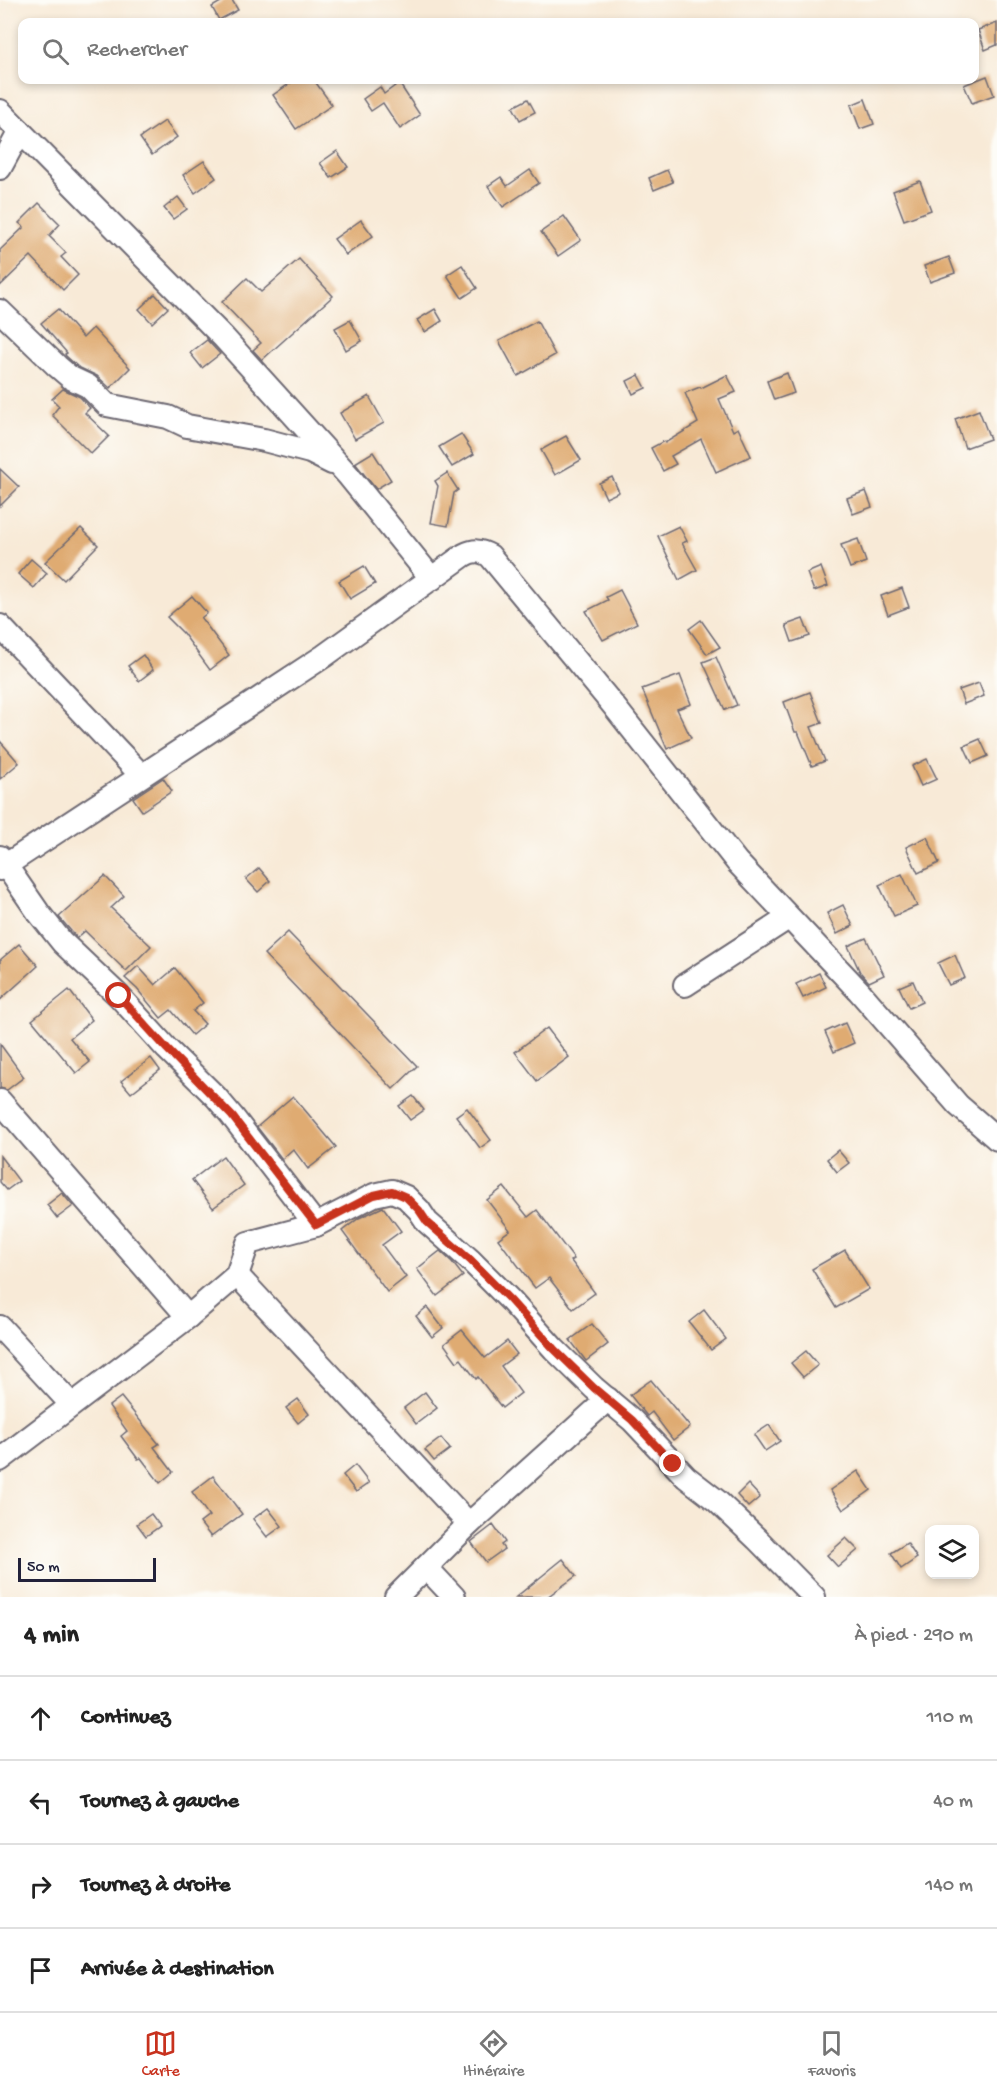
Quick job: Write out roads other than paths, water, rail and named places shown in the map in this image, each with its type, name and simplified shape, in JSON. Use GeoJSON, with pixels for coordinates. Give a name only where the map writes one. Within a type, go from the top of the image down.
{"type":"FeatureCollection","features":[{"type":"Feature","properties":{"kind":"street"},"geometry":{"type":"LineString","coordinates":[[0,111],[224,338],[348,475],[432,579]]}},
{"type":"Feature","properties":{"kind":"street"},"geometry":{"type":"LineString","coordinates":[[0,168],[20,131]]}},
{"type":"Feature","properties":{"kind":"street"},"geometry":{"type":"LineString","coordinates":[[0,311],[57,366],[71,378],[88,386],[107,405],[168,417],[187,426],[264,440],[310,452],[348,475]]}},
{"type":"Feature","properties":{"kind":"street"},"geometry":{"type":"LineString","coordinates":[[316,1225],[221,1103],[167,1049],[125,1002],[62,942],[2,863],[324,656],[473,550],[483,551],[490,556],[613,705],[737,862],[859,991],[958,1105],[997,1140]]}},
{"type":"Feature","properties":{"kind":"street"},"geometry":{"type":"LineString","coordinates":[[0,626],[141,775]]}},
{"type":"Feature","properties":{"kind":"street"},"geometry":{"type":"LineString","coordinates":[[685,985],[788,918]]}},
{"type":"Feature","properties":{"kind":"street"},"geometry":{"type":"LineString","coordinates":[[0,1101],[188,1317]]}},
{"type":"Feature","properties":{"kind":"street"},"geometry":{"type":"LineString","coordinates":[[0,1460],[188,1317],[237,1275],[248,1243],[316,1225],[374,1195],[392,1191],[406,1197],[427,1222],[510,1300],[554,1349],[594,1388],[632,1420],[686,1477],[717,1501],[757,1539],[814,1597]]}},
{"type":"Feature","properties":{"kind":"street"},"geometry":{"type":"LineString","coordinates":[[237,1275],[469,1524]]}},
{"type":"Feature","properties":{"kind":"street"},"geometry":{"type":"LineString","coordinates":[[0,1327],[71,1404]]}},
{"type":"Feature","properties":{"kind":"street"},"geometry":{"type":"LineString","coordinates":[[396,1597],[469,1524],[608,1399]]}},
{"type":"Feature","properties":{"kind":"street"},"geometry":{"type":"LineString","coordinates":[[426,1567],[454,1597]]}}]}
